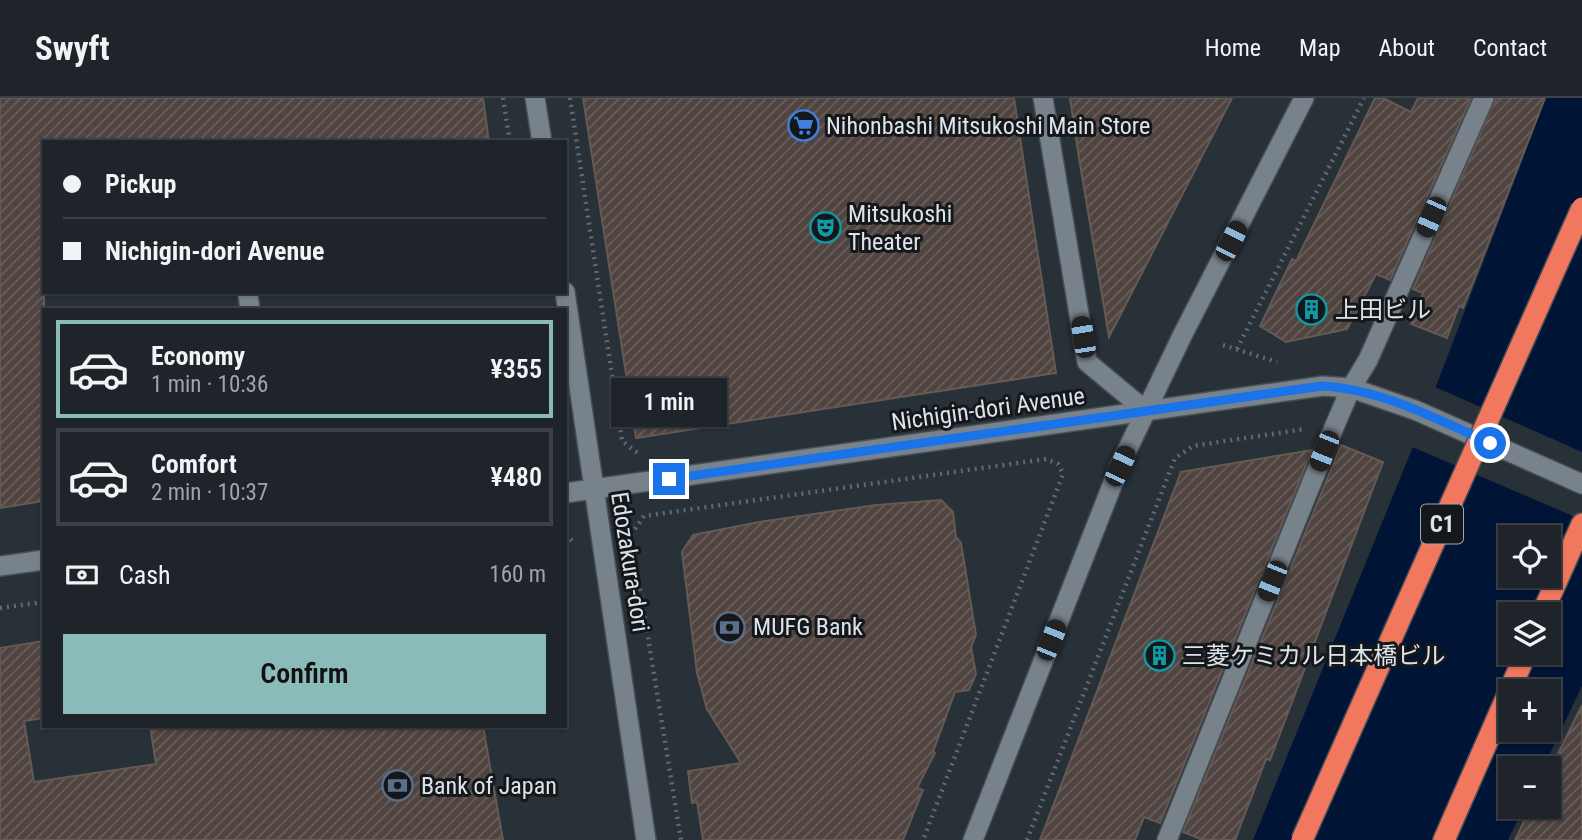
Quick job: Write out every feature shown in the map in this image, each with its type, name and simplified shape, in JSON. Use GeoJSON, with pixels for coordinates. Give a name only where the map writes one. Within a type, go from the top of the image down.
{"type":"FeatureCollection","features":[{"type":"Feature","properties":{"kind":"highway","name":"C1"},"geometry":{"type":"LineString","coordinates":[[1302,840],[1582,208]]}},
{"type":"Feature","properties":{"kind":"highway"},"geometry":{"type":"LineString","coordinates":[[1547,602],[1582,524]]}},
{"type":"Feature","properties":{"kind":"highway"},"geometry":{"type":"LineString","coordinates":[[1444,840],[1521,665]]}},
{"type":"Feature","properties":{"kind":"street"},"geometry":{"type":"LineString","coordinates":[[535,98],[542,140]]}},
{"type":"Feature","properties":{"kind":"street"},"geometry":{"type":"LineString","coordinates":[[1044,98],[1087,362],[1146,411]]}},
{"type":"Feature","properties":{"kind":"street"},"geometry":{"type":"LineString","coordinates":[[973,840],[1120,466],[1304,98]]}},
{"type":"Feature","properties":{"kind":"street"},"geometry":{"type":"LineString","coordinates":[[1167,840],[1335,425],[1351,388],[1368,360],[1485,98]]}},
{"type":"Feature","properties":{"kind":"street","name":"Edozakura-dori"},"geometry":{"type":"LineString","coordinates":[[565,294],[646,840]]}},
{"type":"Feature","properties":{"kind":"street","name":"Nichigin-dori Avenue"},"geometry":{"type":"LineString","coordinates":[[567,493],[1322,386],[1351,388],[1415,410],[1582,484]]}},
{"type":"Feature","properties":{"kind":"street"},"geometry":{"type":"LineString","coordinates":[[0,566],[42,560]]}},
{"type":"Feature","properties":{"kind":"path"},"geometry":{"type":"LineString","coordinates":[[503,98],[510,140]]}},
{"type":"Feature","properties":{"kind":"path"},"geometry":{"type":"LineString","coordinates":[[570,98],[622,441],[639,453]]}},
{"type":"Feature","properties":{"kind":"path"},"geometry":{"type":"LineString","coordinates":[[1237,349],[1364,98]]}},
{"type":"Feature","properties":{"kind":"path"},"geometry":{"type":"LineString","coordinates":[[1223,345],[1275,362],[1286,361]]}},
{"type":"Feature","properties":{"kind":"path"},"geometry":{"type":"LineString","coordinates":[[1027,840],[1174,458],[1193,446],[1335,425]]}},
{"type":"Feature","properties":{"kind":"path"},"geometry":{"type":"LineString","coordinates":[[633,547],[631,533],[644,516],[1046,459],[1058,464],[1063,474],[923,840]]}},
{"type":"Feature","properties":{"kind":"path"},"geometry":{"type":"LineString","coordinates":[[637,573],[681,840]]}},
{"type":"Feature","properties":{"kind":"path"},"geometry":{"type":"LineString","coordinates":[[0,608],[42,602]]}},
{"type":"Feature","properties":{"kind":"water"},"geometry":{"type":"Polygon","coordinates":[[[1546,98],[1582,98],[1582,686],[1561,730],[1561,679],[1498,679],[1498,742],[1555,742],[1549,756],[1498,756],[1498,819],[1518,819],[1508,840],[1253,840],[1414,444],[1546,98]]]}},
{"type":"Feature","properties":{"kind":"pier"},"geometry":{"type":"Polygon","coordinates":[[[1433,386],[1582,452],[1582,520],[1410,446],[1433,386]]]}},
{"type":"Feature","properties":{"kind":"building"},"geometry":{"type":"Polygon","coordinates":[[[0,98],[483,98],[489,140],[42,140],[42,501],[0,508],[0,98]]]}},
{"type":"Feature","properties":{"kind":"building"},"geometry":{"type":"Polygon","coordinates":[[[583,98],[1014,98],[1056,373],[636,438],[583,98]]]}},
{"type":"Feature","properties":{"kind":"building"},"geometry":{"type":"Polygon","coordinates":[[[1070,98],[1232,98],[1109,337],[1079,158],[1070,98]]]}},
{"type":"Feature","properties":{"kind":"building"},"geometry":{"type":"Polygon","coordinates":[[[1375,98],[1383,98],[1411,112],[1418,98],[1471,98],[1390,280],[1376,274],[1347,329],[1286,342],[1260,326],[1292,259],[1296,261],[1375,98]]]}},
{"type":"Feature","properties":{"kind":"building"},"geometry":{"type":"Polygon","coordinates":[[[1496,98],[1545,98],[1463,308],[1459,306],[1447,338],[1411,324],[1423,293],[1413,289],[1496,98]]]}},
{"type":"Feature","properties":{"kind":"building"},"geometry":{"type":"Polygon","coordinates":[[[1341,445],[1383,462],[1270,760],[1266,759],[1235,840],[1203,840],[1183,832],[1341,445]]]}},
{"type":"Feature","properties":{"kind":"building","name":"三菱ケミカル日本橋ビル"},"geometry":{"type":"Polygon","coordinates":[[[1312,450],[1160,823],[1144,817],[1135,840],[1040,840],[1181,472],[1312,450]]]}},
{"type":"Feature","properties":{"kind":"building"},"geometry":{"type":"Polygon","coordinates":[[[941,500],[953,512],[956,537],[961,543],[976,635],[971,647],[976,674],[969,690],[955,692],[933,752],[935,753],[917,788],[923,790],[903,840],[703,840],[697,802],[692,803],[688,771],[741,763],[707,709],[697,673],[682,552],[693,535],[759,522],[876,505],[941,500]]]}},
{"type":"Feature","properties":{"kind":"building"},"geometry":{"type":"Polygon","coordinates":[[[42,641],[42,718],[24,721],[34,782],[156,764],[150,728],[483,728],[503,840],[0,840],[0,648],[42,641]]]}},
{"type":"Feature","properties":{"kind":"building"},"geometry":{"type":"Polygon","coordinates":[[[1582,705],[1582,840],[1515,840],[1525,819],[1561,819],[1561,756],[1557,756],[1582,705]]]}},
{"type":"Feature","properties":{"kind":"place","name":"Nihonbashi Mitsukoshi Main Store"},"geometry":{"type":"Point","coordinates":[803,126]}},
{"type":"Feature","properties":{"kind":"place","name":"Mitsukoshi Theater"},"geometry":{"type":"Point","coordinates":[825,228]}},
{"type":"Feature","properties":{"kind":"place","name":"上田ビル"},"geometry":{"type":"Point","coordinates":[1312,310]}},
{"type":"Feature","properties":{"kind":"place","name":"MUFG Bank"},"geometry":{"type":"Point","coordinates":[730,627]}},
{"type":"Feature","properties":{"kind":"place","name":"三菱ケミカル日本橋ビル"},"geometry":{"type":"Point","coordinates":[1159,656]}},
{"type":"Feature","properties":{"kind":"place","name":"Bank of Japan"},"geometry":{"type":"Point","coordinates":[398,786]}},
{"type":"Feature","properties":{"kind":"route"},"geometry":{"type":"LineString","coordinates":[[669,479],[1322,386],[1351,388],[1415,410],[1490,443]]}}]}
